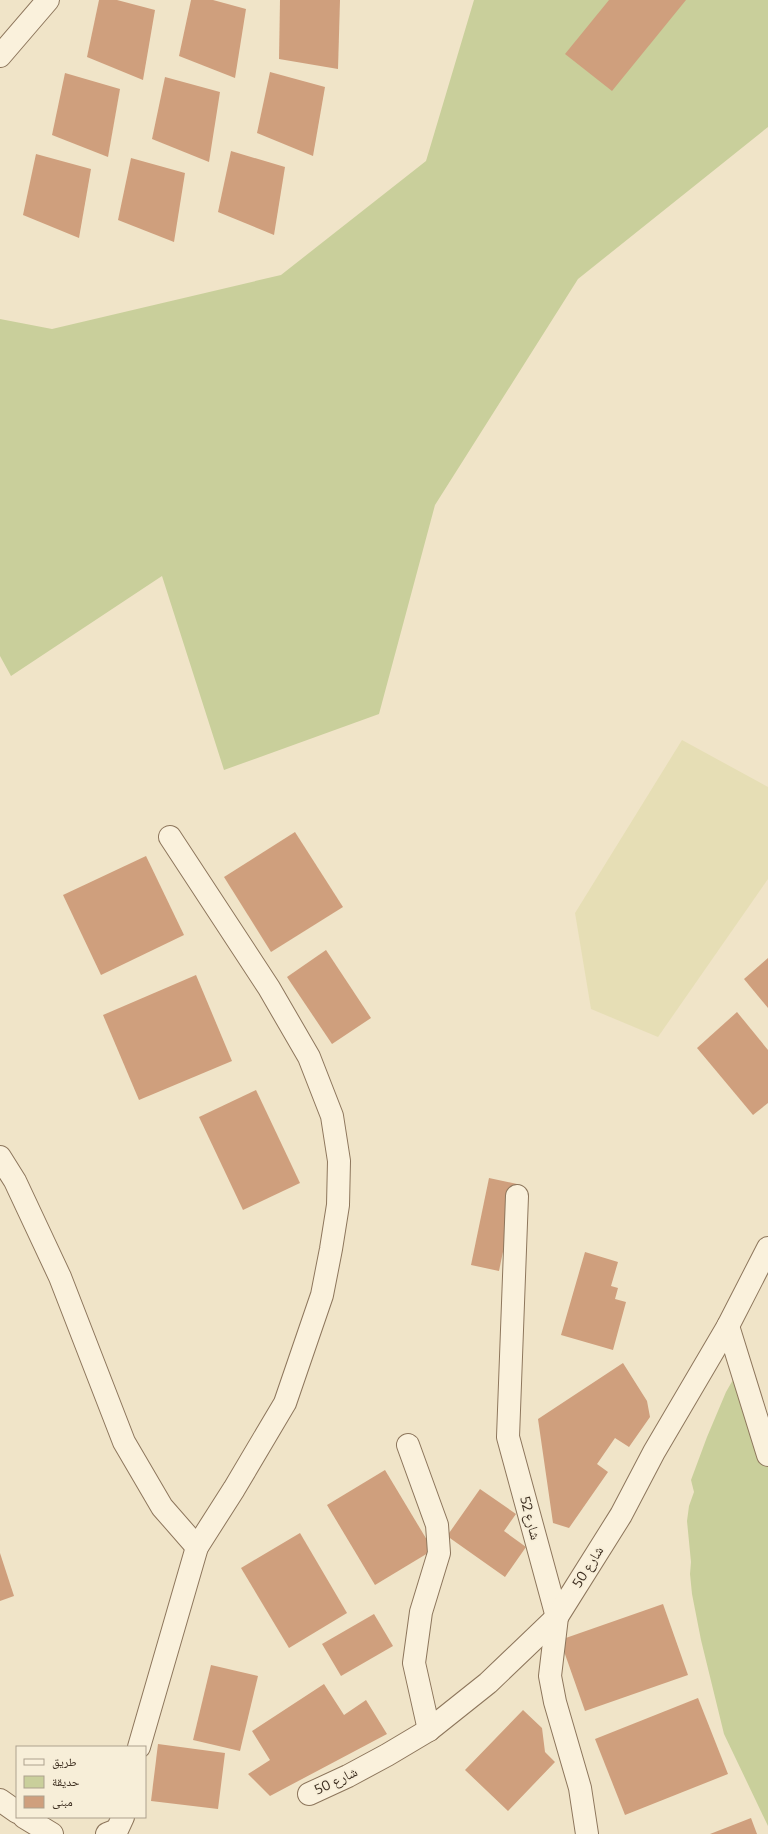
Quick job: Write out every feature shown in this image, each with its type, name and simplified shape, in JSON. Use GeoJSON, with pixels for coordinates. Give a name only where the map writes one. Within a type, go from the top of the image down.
{"type":"FeatureCollection","features":[{"type":"Feature","properties":{"kind":"street"},"geometry":{"type":"LineString","coordinates":[[0,56],[48,0]]}},
{"type":"Feature","properties":{"kind":"street"},"geometry":{"type":"LineString","coordinates":[[139,1746],[197,1547],[285,1404],[322,1295],[338,1205],[338,1161],[332,1116],[309,1057],[269,988],[170,837]]}},
{"type":"Feature","properties":{"kind":"street"},"geometry":{"type":"LineString","coordinates":[[0,1157],[16,1181],[60,1277],[124,1442],[162,1507],[197,1547]]}},
{"type":"Feature","properties":{"kind":"street","name":"شارع 52"},"geometry":{"type":"LineString","coordinates":[[518,1196],[508,1437],[557,1617],[550,1676],[555,1702],[580,1788],[587,1834]]}},
{"type":"Feature","properties":{"kind":"street","name":"شارع 50"},"geometry":{"type":"LineString","coordinates":[[309,1794],[381,1759],[429,1730],[488,1683],[557,1617],[620,1515],[654,1452],[728,1326],[768,1248]]}},
{"type":"Feature","properties":{"kind":"street"},"geometry":{"type":"LineString","coordinates":[[728,1326],[768,1455]]}},
{"type":"Feature","properties":{"kind":"street"},"geometry":{"type":"LineString","coordinates":[[408,1445],[437,1525],[439,1553],[422,1612],[414,1663],[429,1730]]}},
{"type":"Feature","properties":{"kind":"street"},"geometry":{"type":"LineString","coordinates":[[0,1800],[16,1811]]}},
{"type":"Feature","properties":{"kind":"street"},"geometry":{"type":"LineString","coordinates":[[26,1818],[52,1834]]}},
{"type":"Feature","properties":{"kind":"street"},"geometry":{"type":"LineString","coordinates":[[107,1834],[117,1830],[123,1818]]}},
{"type":"Feature","properties":{"kind":"shaded area"},"geometry":{"type":"Polygon","coordinates":[[[682,740],[768,787],[768,879],[658,1037],[591,1009],[575,913],[682,740]]]}},
{"type":"Feature","properties":{"kind":"green space"},"geometry":{"type":"Polygon","coordinates":[[[474,0],[768,0],[768,127],[578,279],[435,505],[379,714],[224,770],[162,576],[11,676],[0,656],[0,319],[52,329],[281,275],[426,161],[474,0]]]}},
{"type":"Feature","properties":{"kind":"green space"},"geometry":{"type":"Polygon","coordinates":[[[738,1371],[768,1448],[768,1826],[724,1734],[701,1640],[692,1594],[690,1574],[691,1562],[687,1521],[689,1506],[694,1492],[691,1480],[726,1392],[738,1371]]]}},
{"type":"Feature","properties":{"kind":"building"},"geometry":{"type":"Polygon","coordinates":[[[99,0],[117,0],[155,10],[143,80],[87,57],[99,0]]]}},
{"type":"Feature","properties":{"kind":"building"},"geometry":{"type":"Polygon","coordinates":[[[191,0],[213,0],[246,9],[235,78],[179,56],[191,0]]]}},
{"type":"Feature","properties":{"kind":"building"},"geometry":{"type":"Polygon","coordinates":[[[280,0],[340,0],[338,69],[279,59],[280,0]]]}},
{"type":"Feature","properties":{"kind":"building"},"geometry":{"type":"Polygon","coordinates":[[[609,0],[686,0],[612,91],[565,54],[609,0]]]}},
{"type":"Feature","properties":{"kind":"building"},"geometry":{"type":"Polygon","coordinates":[[[270,72],[325,87],[313,156],[257,133],[270,72]]]}},
{"type":"Feature","properties":{"kind":"building"},"geometry":{"type":"Polygon","coordinates":[[[65,73],[120,89],[108,157],[52,135],[65,73]]]}},
{"type":"Feature","properties":{"kind":"building"},"geometry":{"type":"Polygon","coordinates":[[[165,77],[220,92],[209,162],[152,139],[165,77]]]}},
{"type":"Feature","properties":{"kind":"building"},"geometry":{"type":"Polygon","coordinates":[[[231,151],[285,167],[274,235],[218,212],[231,151]]]}},
{"type":"Feature","properties":{"kind":"building"},"geometry":{"type":"Polygon","coordinates":[[[36,154],[91,169],[79,238],[23,215],[36,154]]]}},
{"type":"Feature","properties":{"kind":"building"},"geometry":{"type":"Polygon","coordinates":[[[131,158],[185,173],[174,242],[118,220],[131,158]]]}},
{"type":"Feature","properties":{"kind":"building"},"geometry":{"type":"Polygon","coordinates":[[[295,832],[343,907],[271,952],[224,877],[295,832]]]}},
{"type":"Feature","properties":{"kind":"building"},"geometry":{"type":"Polygon","coordinates":[[[146,856],[184,935],[101,975],[63,895],[146,856]]]}},
{"type":"Feature","properties":{"kind":"building"},"geometry":{"type":"Polygon","coordinates":[[[326,950],[371,1018],[332,1044],[287,977],[326,950]]]}},
{"type":"Feature","properties":{"kind":"building"},"geometry":{"type":"Polygon","coordinates":[[[768,958],[768,1008],[744,979],[768,958]]]}},
{"type":"Feature","properties":{"kind":"building"},"geometry":{"type":"Polygon","coordinates":[[[196,975],[232,1061],[139,1100],[103,1015],[196,975]]]}},
{"type":"Feature","properties":{"kind":"building"},"geometry":{"type":"Polygon","coordinates":[[[737,1012],[768,1050],[768,1103],[753,1115],[697,1048],[737,1012]]]}},
{"type":"Feature","properties":{"kind":"building"},"geometry":{"type":"Polygon","coordinates":[[[256,1090],[300,1183],[243,1210],[199,1117],[256,1090]]]}},
{"type":"Feature","properties":{"kind":"building"},"geometry":{"type":"Polygon","coordinates":[[[489,1178],[517,1184],[499,1271],[471,1265],[489,1178]]]}},
{"type":"Feature","properties":{"kind":"building"},"geometry":{"type":"Polygon","coordinates":[[[585,1252],[618,1262],[611,1286],[618,1288],[615,1299],[626,1302],[613,1350],[561,1335],[585,1252]]]}},
{"type":"Feature","properties":{"kind":"building"},"geometry":{"type":"Polygon","coordinates":[[[623,1363],[647,1401],[650,1417],[629,1447],[615,1438],[597,1464],[608,1472],[569,1528],[553,1523],[538,1419],[623,1363]]]}},
{"type":"Feature","properties":{"kind":"building"},"geometry":{"type":"Polygon","coordinates":[[[385,1470],[433,1550],[375,1585],[327,1505],[385,1470]]]}},
{"type":"Feature","properties":{"kind":"building"},"geometry":{"type":"Polygon","coordinates":[[[480,1489],[516,1514],[504,1531],[526,1547],[505,1577],[447,1536],[480,1489]]]}},
{"type":"Feature","properties":{"kind":"building"},"geometry":{"type":"Polygon","coordinates":[[[300,1533],[347,1613],[289,1648],[241,1568],[300,1533]]]}},
{"type":"Feature","properties":{"kind":"building"},"geometry":{"type":"Polygon","coordinates":[[[0,1553],[14,1596],[0,1601],[0,1553]]]}},
{"type":"Feature","properties":{"kind":"building"},"geometry":{"type":"Polygon","coordinates":[[[663,1604],[688,1675],[585,1711],[560,1640],[663,1604]]]}},
{"type":"Feature","properties":{"kind":"building"},"geometry":{"type":"Polygon","coordinates":[[[374,1614],[393,1646],[341,1676],[322,1644],[374,1614]]]}},
{"type":"Feature","properties":{"kind":"building"},"geometry":{"type":"Polygon","coordinates":[[[211,1665],[258,1676],[240,1751],[193,1740],[211,1665]]]}},
{"type":"Feature","properties":{"kind":"building"},"geometry":{"type":"Polygon","coordinates":[[[324,1684],[344,1715],[366,1700],[387,1734],[270,1796],[248,1774],[270,1760],[252,1731],[324,1684]]]}},
{"type":"Feature","properties":{"kind":"building"},"geometry":{"type":"Polygon","coordinates":[[[698,1698],[728,1774],[625,1815],[595,1739],[698,1698]]]}},
{"type":"Feature","properties":{"kind":"building"},"geometry":{"type":"Polygon","coordinates":[[[523,1710],[542,1728],[545,1752],[555,1762],[508,1811],[465,1770],[523,1710]]]}},
{"type":"Feature","properties":{"kind":"building"},"geometry":{"type":"Polygon","coordinates":[[[158,1744],[225,1753],[218,1809],[151,1801],[158,1744]]]}},
{"type":"Feature","properties":{"kind":"building"},"geometry":{"type":"Polygon","coordinates":[[[751,1818],[757,1834],[710,1834],[751,1818]]]}}]}
